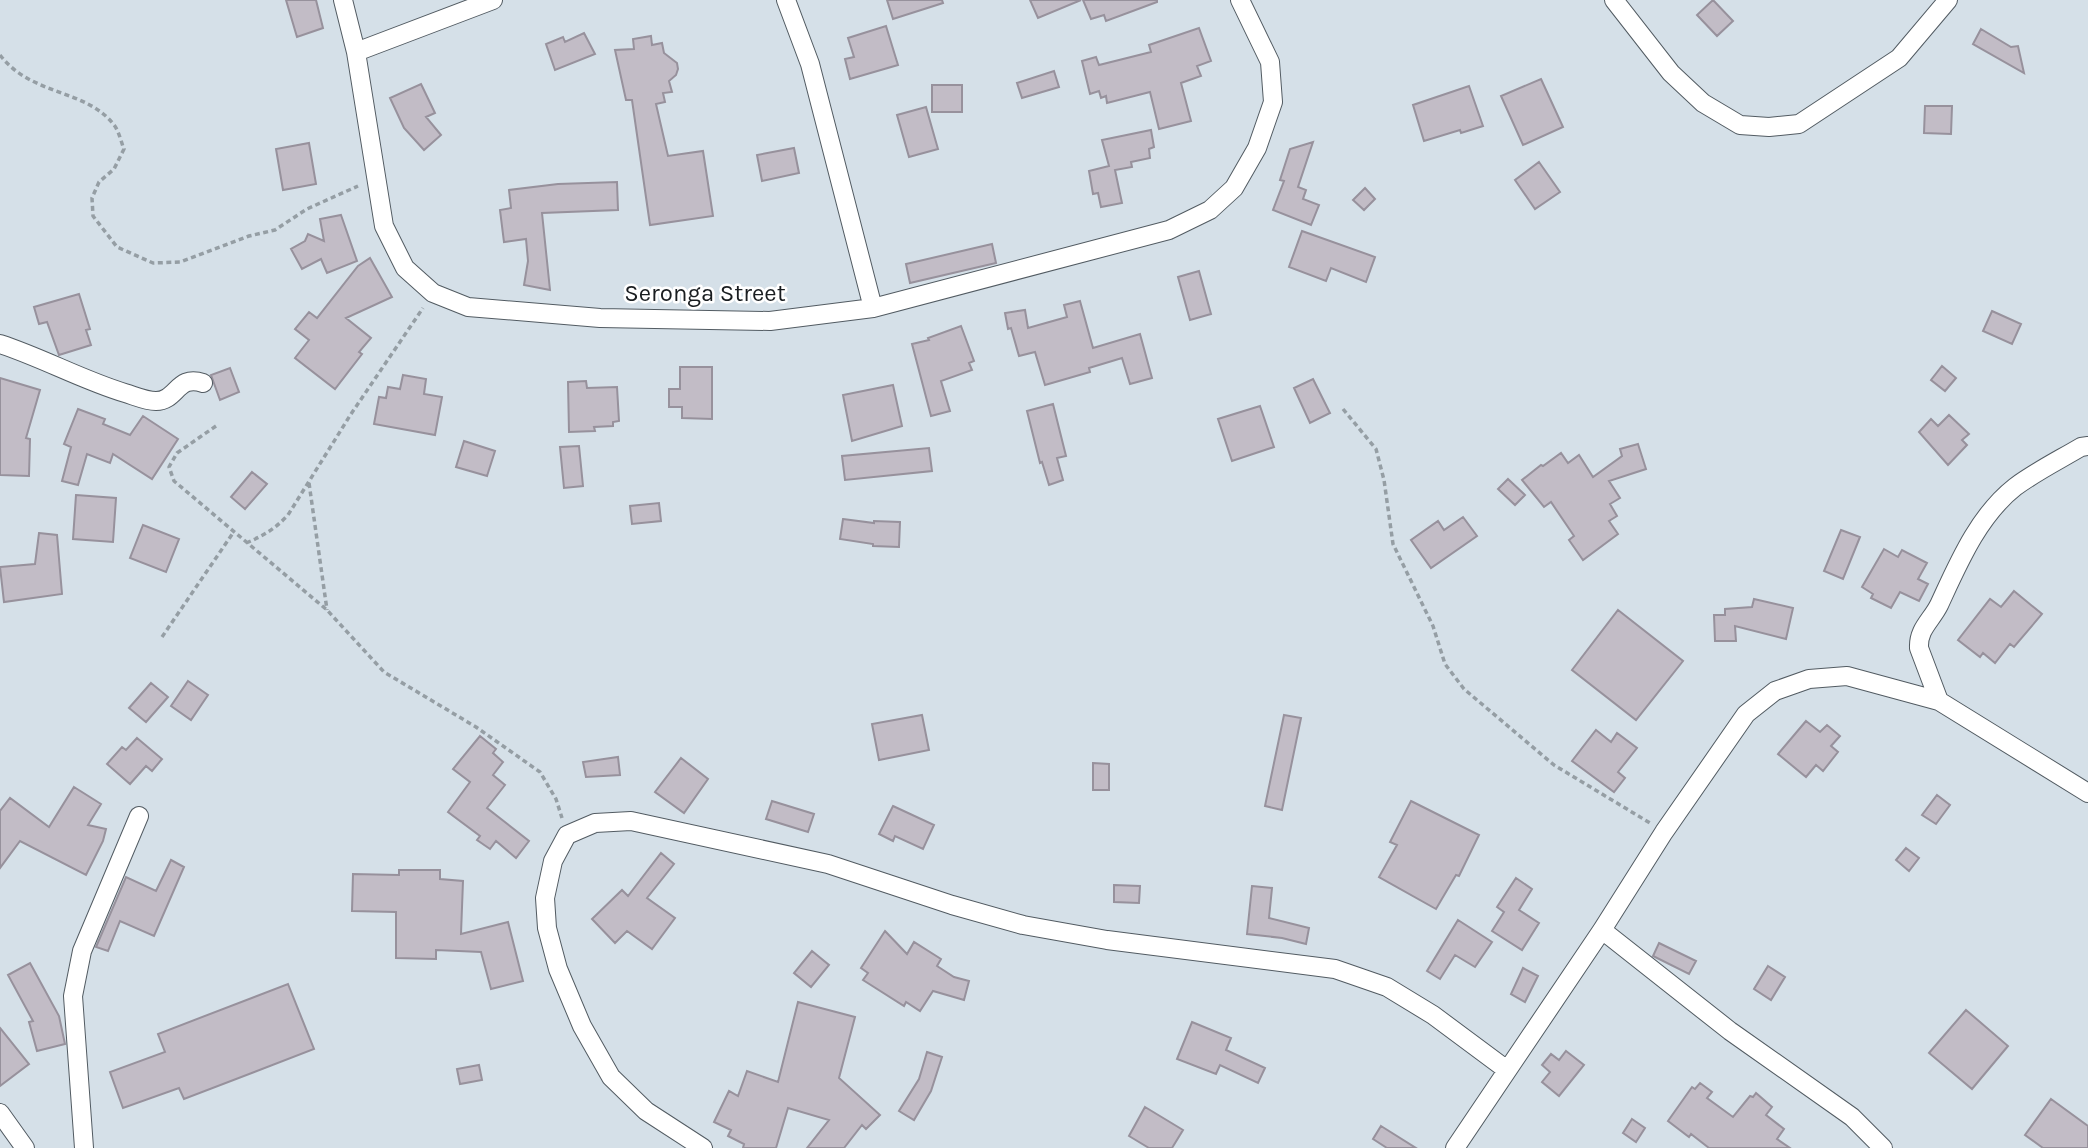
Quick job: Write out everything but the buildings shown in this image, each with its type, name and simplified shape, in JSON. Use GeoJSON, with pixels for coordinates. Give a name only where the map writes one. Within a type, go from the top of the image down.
{"type":"FeatureCollection","features":[{"type":"Feature","properties":{"kind":"street","name":"Seronga Street"},"geometry":{"type":"LineString","coordinates":[[344,0],[356,52],[384,226],[405,268],[433,293],[468,307],[600,318],[770,321],[873,308],[1169,230],[1210,211],[1234,188],[1257,148],[1273,102],[1270,62],[1240,0]]}},
{"type":"Feature","properties":{"kind":"street"},"geometry":{"type":"LineString","coordinates":[[356,52],[493,0]]}},
{"type":"Feature","properties":{"kind":"street"},"geometry":{"type":"LineString","coordinates":[[786,0],[810,64],[873,308]]}},
{"type":"Feature","properties":{"kind":"street"},"geometry":{"type":"LineString","coordinates":[[1614,0],[1671,73],[1703,103],[1740,125],[1769,127],[1799,124],[1899,58],[1948,0]]}},
{"type":"Feature","properties":{"kind":"street"},"geometry":{"type":"LineString","coordinates":[[0,344],[29,354],[96,385],[142,398],[158,401],[169,397],[188,381],[203,383]]}},
{"type":"Feature","properties":{"kind":"street"},"geometry":{"type":"LineString","coordinates":[[1940,701],[1918,639],[1936,610],[1954,570],[1988,515],[2015,488],[2081,447],[2088,446]]}},
{"type":"Feature","properties":{"kind":"street"},"geometry":{"type":"LineString","coordinates":[[1455,1148],[1602,930],[1664,832],[1746,714],[1775,691],[1809,679],[1847,676],[1940,701],[2088,793]]}},
{"type":"Feature","properties":{"kind":"street"},"geometry":{"type":"LineString","coordinates":[[83,1148],[73,996],[82,951],[139,816]]}},
{"type":"Feature","properties":{"kind":"street"},"geometry":{"type":"LineString","coordinates":[[703,1148],[646,1111],[611,1077],[582,1026],[558,969],[547,928],[545,898],[553,861],[567,835],[595,823],[632,821],[828,864],[952,905],[1023,925],[1107,940],[1335,969],[1387,987],[1433,1014],[1507,1070]]}},
{"type":"Feature","properties":{"kind":"street"},"geometry":{"type":"LineString","coordinates":[[1602,930],[1730,1031],[1852,1117],[1883,1148]]}},
{"type":"Feature","properties":{"kind":"street"},"geometry":{"type":"LineString","coordinates":[[0,1113],[24,1148]]}},
{"type":"Feature","properties":{"kind":"path"},"geometry":{"type":"LineString","coordinates":[[0,55],[6,63],[33,83],[97,108],[115,126],[124,149],[114,169],[99,182],[92,198],[93,216],[117,247],[153,263],[180,262],[249,236],[275,230],[307,209],[376,177]]}},
{"type":"Feature","properties":{"kind":"path"},"geometry":{"type":"LineString","coordinates":[[246,543],[279,525],[433,293]]}},
{"type":"Feature","properties":{"kind":"path"},"geometry":{"type":"LineString","coordinates":[[1343,409],[1376,449],[1384,480],[1393,544],[1433,626],[1445,664],[1465,690],[1554,765],[1664,832]]}},
{"type":"Feature","properties":{"kind":"path"},"geometry":{"type":"LineString","coordinates":[[216,426],[177,453],[169,467],[174,481],[327,610],[384,672],[476,727],[540,772],[556,799],[567,835]]}},
{"type":"Feature","properties":{"kind":"path"},"geometry":{"type":"LineString","coordinates":[[309,481],[327,610]]}},
{"type":"Feature","properties":{"kind":"path"},"geometry":{"type":"LineString","coordinates":[[162,637],[233,533]]}}]}
